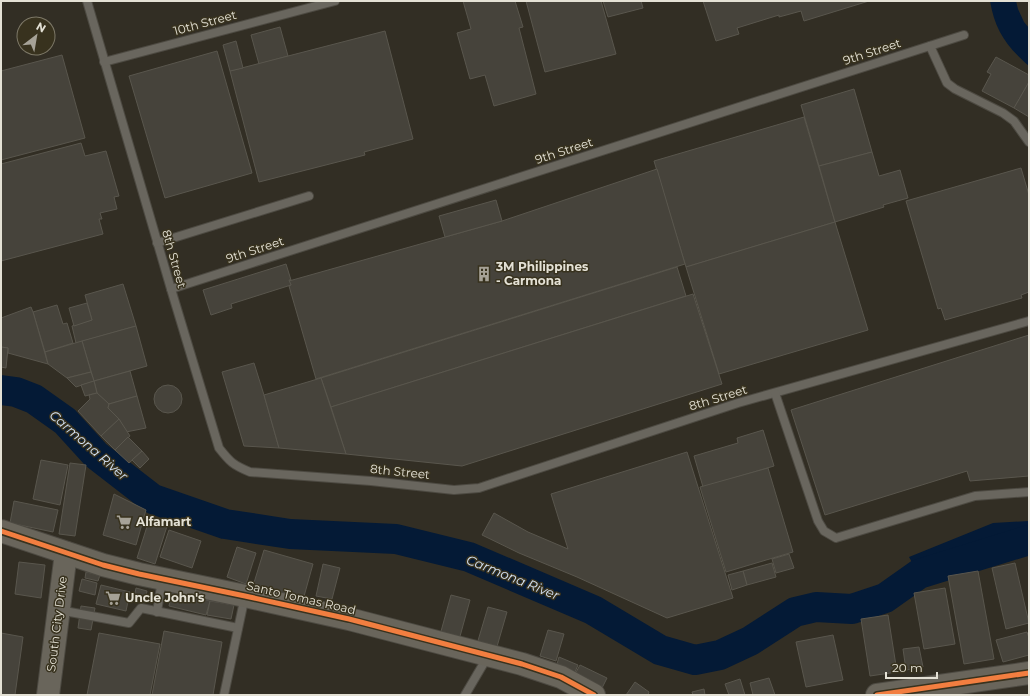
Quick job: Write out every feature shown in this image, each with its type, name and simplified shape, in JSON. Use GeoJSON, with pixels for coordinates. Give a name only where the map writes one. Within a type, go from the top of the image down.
{"type":"FeatureCollection","features":[{"type":"Feature","properties":{"kind":"street","name":"Santo Tomas Road"},"geometry":{"type":"LineString","coordinates":[[1,531],[103,565],[349,619],[489,655],[544,671],[577,685],[594,695]]}},
{"type":"Feature","properties":{"kind":"street","name":"South City Drive"},"geometry":{"type":"LineString","coordinates":[[48,695],[66,553]]}},
{"type":"Feature","properties":{"kind":"street"},"geometry":{"type":"LineString","coordinates":[[877,695],[959,686],[1029,673]]}},
{"type":"Feature","properties":{"kind":"lane","name":"8th Street"},"geometry":{"type":"LineString","coordinates":[[87,1],[157,243],[219,448],[230,462],[237,467],[250,472],[371,481],[454,490],[480,488],[738,403],[1029,321]]}},
{"type":"Feature","properties":{"kind":"lane","name":"10th Street"},"geometry":{"type":"LineString","coordinates":[[104,62],[335,1]]}},
{"type":"Feature","properties":{"kind":"lane","name":"9th Street"},"geometry":{"type":"LineString","coordinates":[[171,289],[964,35]]}},
{"type":"Feature","properties":{"kind":"lane"},"geometry":{"type":"LineString","coordinates":[[930,46],[946,82],[955,89],[1003,113],[1014,121],[1029,142]]}},
{"type":"Feature","properties":{"kind":"lane"},"geometry":{"type":"LineString","coordinates":[[157,243],[309,196]]}},
{"type":"Feature","properties":{"kind":"lane"},"geometry":{"type":"LineString","coordinates":[[775,393],[818,521],[824,531],[836,538],[975,496],[1029,492]]}},
{"type":"Feature","properties":{"kind":"lane"},"geometry":{"type":"LineString","coordinates":[[157,612],[162,579]]}},
{"type":"Feature","properties":{"kind":"lane"},"geometry":{"type":"LineString","coordinates":[[224,695],[245,596]]}},
{"type":"Feature","properties":{"kind":"lane"},"geometry":{"type":"LineString","coordinates":[[58,609],[129,623],[141,608],[238,628]]}},
{"type":"Feature","properties":{"kind":"lane"},"geometry":{"type":"LineString","coordinates":[[465,695],[489,655]]}},
{"type":"Feature","properties":{"kind":"water"},"geometry":{"type":"Polygon","coordinates":[[[990,1],[1016,1],[1024,22],[1029,28],[1029,66],[1008,44],[998,29],[990,1]]]}},
{"type":"Feature","properties":{"kind":"water"},"geometry":{"type":"Polygon","coordinates":[[[1029,521],[1029,553],[985,562],[922,580],[909,557],[993,523],[1029,521]]]}},
{"type":"Feature","properties":{"kind":"building"},"geometry":{"type":"Polygon","coordinates":[[[463,1],[515,1],[523,27],[519,28],[536,94],[494,106],[485,75],[470,79],[457,33],[471,29],[463,1]]]}},
{"type":"Feature","properties":{"kind":"building"},"geometry":{"type":"Polygon","coordinates":[[[526,1],[601,1],[616,54],[545,72],[526,1]]]}},
{"type":"Feature","properties":{"kind":"building"},"geometry":{"type":"Polygon","coordinates":[[[603,1],[641,1],[643,8],[608,17],[603,1]]]}},
{"type":"Feature","properties":{"kind":"building"},"geometry":{"type":"Polygon","coordinates":[[[703,1],[869,1],[804,21],[801,11],[779,17],[779,15],[737,28],[739,34],[716,41],[703,1]]]}},
{"type":"Feature","properties":{"kind":"building"},"geometry":{"type":"Polygon","coordinates":[[[280,27],[288,56],[259,64],[251,35],[280,27]]]}},
{"type":"Feature","properties":{"kind":"building"},"geometry":{"type":"Polygon","coordinates":[[[385,31],[413,139],[364,152],[365,155],[259,182],[230,71],[385,31]]]}},
{"type":"Feature","properties":{"kind":"building"},"geometry":{"type":"Polygon","coordinates":[[[236,41],[243,68],[230,71],[223,45],[236,41]]]}},
{"type":"Feature","properties":{"kind":"building"},"geometry":{"type":"Polygon","coordinates":[[[217,51],[252,173],[165,198],[129,76],[217,51]]]}},
{"type":"Feature","properties":{"kind":"building"},"geometry":{"type":"Polygon","coordinates":[[[62,55],[85,138],[1,160],[1,71],[62,55]]]}},
{"type":"Feature","properties":{"kind":"building"},"geometry":{"type":"Polygon","coordinates":[[[996,57],[1029,75],[1029,82],[1014,108],[982,91],[991,74],[987,72],[996,57]]]}},
{"type":"Feature","properties":{"kind":"building"},"geometry":{"type":"Polygon","coordinates":[[[1029,82],[1029,117],[1014,108],[1029,82]]]}},
{"type":"Feature","properties":{"kind":"building"},"geometry":{"type":"Polygon","coordinates":[[[854,89],[872,152],[819,166],[801,105],[854,89]]]}},
{"type":"Feature","properties":{"kind":"building"},"geometry":{"type":"Polygon","coordinates":[[[804,117],[835,222],[686,267],[654,161],[804,117]]]}},
{"type":"Feature","properties":{"kind":"building"},"geometry":{"type":"Polygon","coordinates":[[[81,143],[85,156],[106,151],[119,196],[114,197],[117,209],[100,213],[102,219],[99,219],[103,234],[1,261],[1,164],[81,143]]]}},
{"type":"Feature","properties":{"kind":"building"},"geometry":{"type":"Polygon","coordinates":[[[872,152],[879,176],[900,170],[908,198],[835,222],[819,166],[872,152]]]}},
{"type":"Feature","properties":{"kind":"building"},"geometry":{"type":"Polygon","coordinates":[[[1021,168],[1029,195],[1029,292],[1021,295],[1022,298],[945,320],[941,308],[938,309],[906,201],[1021,168]]]}},
{"type":"Feature","properties":{"kind":"building","name":"3M Philippines - Carmona"},"geometry":{"type":"Polygon","coordinates":[[[657,169],[685,264],[316,379],[289,286],[291,285],[289,281],[502,221],[657,169]]]}},
{"type":"Feature","properties":{"kind":"building"},"geometry":{"type":"Polygon","coordinates":[[[496,200],[502,221],[445,237],[439,216],[496,200]]]}},
{"type":"Feature","properties":{"kind":"building"},"geometry":{"type":"Polygon","coordinates":[[[835,222],[868,330],[719,374],[686,267],[835,222]]]}},
{"type":"Feature","properties":{"kind":"building"},"geometry":{"type":"Polygon","coordinates":[[[286,264],[291,285],[231,304],[232,308],[211,315],[203,290],[286,264]]]}},
{"type":"Feature","properties":{"kind":"building"},"geometry":{"type":"Polygon","coordinates":[[[677,267],[686,296],[331,407],[321,378],[677,267]]]}},
{"type":"Feature","properties":{"kind":"building"},"geometry":{"type":"Polygon","coordinates":[[[123,284],[136,326],[76,343],[72,326],[92,320],[85,295],[123,284]]]}},
{"type":"Feature","properties":{"kind":"building"},"geometry":{"type":"Polygon","coordinates":[[[693,294],[722,384],[462,466],[346,454],[331,407],[693,294]]]}},
{"type":"Feature","properties":{"kind":"building"},"geometry":{"type":"Polygon","coordinates":[[[87,303],[92,320],[74,326],[69,308],[87,303]]]}},
{"type":"Feature","properties":{"kind":"building"},"geometry":{"type":"Polygon","coordinates":[[[57,305],[63,324],[67,323],[73,343],[45,352],[33,312],[57,305]]]}},
{"type":"Feature","properties":{"kind":"building"},"geometry":{"type":"Polygon","coordinates":[[[31,307],[48,364],[8,353],[8,348],[1,347],[1,318],[31,307]]]}},
{"type":"Feature","properties":{"kind":"building"},"geometry":{"type":"Polygon","coordinates":[[[136,326],[147,366],[94,381],[82,341],[136,326]]]}},
{"type":"Feature","properties":{"kind":"building"},"geometry":{"type":"Polygon","coordinates":[[[1029,335],[1029,476],[970,481],[967,471],[825,515],[791,410],[1029,335]]]}},
{"type":"Feature","properties":{"kind":"building"},"geometry":{"type":"Polygon","coordinates":[[[82,341],[91,372],[67,378],[48,364],[45,352],[82,341]]]}},
{"type":"Feature","properties":{"kind":"building"},"geometry":{"type":"Polygon","coordinates":[[[1,347],[8,348],[6,368],[1,367],[1,347]]]}},
{"type":"Feature","properties":{"kind":"building"},"geometry":{"type":"Polygon","coordinates":[[[254,363],[279,448],[244,446],[222,372],[254,363]]]}},
{"type":"Feature","properties":{"kind":"building"},"geometry":{"type":"Polygon","coordinates":[[[130,371],[137,396],[109,404],[97,393],[94,381],[130,371]]]}},
{"type":"Feature","properties":{"kind":"building"},"geometry":{"type":"Polygon","coordinates":[[[91,372],[94,381],[76,387],[67,378],[91,372]]]}},
{"type":"Feature","properties":{"kind":"building"},"geometry":{"type":"Polygon","coordinates":[[[321,378],[346,454],[279,448],[264,395],[321,378]]]}},
{"type":"Feature","properties":{"kind":"building"},"geometry":{"type":"Polygon","coordinates":[[[94,381],[97,393],[85,396],[81,385],[94,381]]]}},
{"type":"Feature","properties":{"kind":"building"},"geometry":{"type":"Polygon","coordinates":[[[168,385],[178,389],[182,399],[178,409],[168,413],[158,409],[154,399],[158,389],[168,385]]]}},
{"type":"Feature","properties":{"kind":"building"},"geometry":{"type":"Polygon","coordinates":[[[97,393],[109,404],[108,408],[119,419],[101,436],[78,411],[90,399],[89,395],[97,393]]]}},
{"type":"Feature","properties":{"kind":"building"},"geometry":{"type":"Polygon","coordinates":[[[137,396],[146,428],[126,432],[119,419],[108,408],[109,404],[137,396]]]}},
{"type":"Feature","properties":{"kind":"building"},"geometry":{"type":"Polygon","coordinates":[[[119,419],[130,436],[115,450],[101,436],[119,419]]]}},
{"type":"Feature","properties":{"kind":"building"},"geometry":{"type":"Polygon","coordinates":[[[763,430],[774,466],[703,487],[694,456],[738,443],[737,438],[763,430]]]}},
{"type":"Feature","properties":{"kind":"building"},"geometry":{"type":"Polygon","coordinates":[[[128,437],[142,451],[129,463],[115,450],[128,437]]]}},
{"type":"Feature","properties":{"kind":"building"},"geometry":{"type":"Polygon","coordinates":[[[142,451],[149,459],[140,468],[132,460],[142,451]]]}},
{"type":"Feature","properties":{"kind":"building"},"geometry":{"type":"Polygon","coordinates":[[[687,452],[733,598],[667,618],[577,577],[519,553],[482,535],[494,513],[528,532],[568,549],[551,494],[687,452]]]}},
{"type":"Feature","properties":{"kind":"building"},"geometry":{"type":"Polygon","coordinates":[[[41,460],[68,465],[60,505],[33,499],[41,460]]]}},
{"type":"Feature","properties":{"kind":"building"},"geometry":{"type":"Polygon","coordinates":[[[70,463],[86,465],[75,536],[59,534],[70,463]]]}},
{"type":"Feature","properties":{"kind":"building"},"geometry":{"type":"Polygon","coordinates":[[[768,468],[793,552],[726,572],[700,487],[768,468]]]}},
{"type":"Feature","properties":{"kind":"building","name":"Alfamart"},"geometry":{"type":"Polygon","coordinates":[[[114,494],[146,510],[136,545],[103,535],[114,494]]]}},
{"type":"Feature","properties":{"kind":"building"},"geometry":{"type":"Polygon","coordinates":[[[14,501],[58,510],[53,532],[10,523],[14,501]]]}},
{"type":"Feature","properties":{"kind":"building"},"geometry":{"type":"Polygon","coordinates":[[[150,517],[168,523],[155,564],[137,558],[150,517]]]}},
{"type":"Feature","properties":{"kind":"building"},"geometry":{"type":"Polygon","coordinates":[[[169,530],[201,541],[192,568],[160,557],[169,530]]]}},
{"type":"Feature","properties":{"kind":"building"},"geometry":{"type":"Polygon","coordinates":[[[237,547],[256,553],[246,584],[227,577],[237,547]]]}},
{"type":"Feature","properties":{"kind":"building"},"geometry":{"type":"Polygon","coordinates":[[[264,550],[313,564],[303,600],[253,586],[264,550]]]}},
{"type":"Feature","properties":{"kind":"building"},"geometry":{"type":"Polygon","coordinates":[[[789,554],[794,568],[776,573],[772,559],[789,554]]]}},
{"type":"Feature","properties":{"kind":"building"},"geometry":{"type":"Polygon","coordinates":[[[19,562],[45,565],[41,598],[15,594],[19,562]]]}},
{"type":"Feature","properties":{"kind":"building"},"geometry":{"type":"Polygon","coordinates":[[[772,563],[776,577],[747,585],[743,571],[772,563]]]}},
{"type":"Feature","properties":{"kind":"building"},"geometry":{"type":"Polygon","coordinates":[[[1015,563],[1029,623],[1006,629],[992,568],[1015,563]]]}},
{"type":"Feature","properties":{"kind":"building"},"geometry":{"type":"Polygon","coordinates":[[[323,564],[340,568],[332,599],[316,596],[323,564]]]}},
{"type":"Feature","properties":{"kind":"building"},"geometry":{"type":"Polygon","coordinates":[[[743,571],[747,585],[732,590],[728,575],[743,571]]]}},
{"type":"Feature","properties":{"kind":"building"},"geometry":{"type":"Polygon","coordinates":[[[978,571],[994,659],[964,664],[948,576],[978,571]]]}},
{"type":"Feature","properties":{"kind":"building"},"geometry":{"type":"Polygon","coordinates":[[[86,572],[100,575],[98,581],[85,578],[86,572]]]}},
{"type":"Feature","properties":{"kind":"building"},"geometry":{"type":"Polygon","coordinates":[[[82,579],[97,583],[95,595],[79,591],[82,579]]]}},
{"type":"Feature","properties":{"kind":"building","name":"Uncle John's"},"geometry":{"type":"Polygon","coordinates":[[[101,585],[130,592],[126,611],[96,604],[101,585]]]}},
{"type":"Feature","properties":{"kind":"building"},"geometry":{"type":"Polygon","coordinates":[[[136,588],[147,591],[145,601],[134,598],[136,588]]]}},
{"type":"Feature","properties":{"kind":"building"},"geometry":{"type":"Polygon","coordinates":[[[945,588],[955,644],[924,649],[914,593],[945,588]]]}},
{"type":"Feature","properties":{"kind":"building"},"geometry":{"type":"Polygon","coordinates":[[[172,592],[210,601],[206,615],[169,606],[172,592]]]}},
{"type":"Feature","properties":{"kind":"building"},"geometry":{"type":"Polygon","coordinates":[[[451,595],[470,600],[459,640],[440,635],[451,595]]]}},
{"type":"Feature","properties":{"kind":"building"},"geometry":{"type":"Polygon","coordinates":[[[210,601],[234,605],[231,619],[207,615],[210,601]]]}},
{"type":"Feature","properties":{"kind":"building"},"geometry":{"type":"Polygon","coordinates":[[[81,606],[95,608],[91,630],[78,628],[81,606]]]}},
{"type":"Feature","properties":{"kind":"building"},"geometry":{"type":"Polygon","coordinates":[[[488,607],[507,612],[496,650],[477,644],[488,607]]]}},
{"type":"Feature","properties":{"kind":"building"},"geometry":{"type":"Polygon","coordinates":[[[888,615],[897,672],[870,676],[861,619],[888,615]]]}},
{"type":"Feature","properties":{"kind":"building"},"geometry":{"type":"Polygon","coordinates":[[[548,630],[564,634],[556,661],[540,656],[548,630]]]}},
{"type":"Feature","properties":{"kind":"building"},"geometry":{"type":"Polygon","coordinates":[[[164,631],[222,642],[213,695],[152,695],[164,631]]]}},
{"type":"Feature","properties":{"kind":"building"},"geometry":{"type":"Polygon","coordinates":[[[1027,632],[1029,638],[1029,655],[1003,662],[996,640],[1027,632]]]}},
{"type":"Feature","properties":{"kind":"building"},"geometry":{"type":"Polygon","coordinates":[[[1,633],[23,637],[15,695],[1,695],[1,633]]]}},
{"type":"Feature","properties":{"kind":"building"},"geometry":{"type":"Polygon","coordinates":[[[99,633],[160,644],[150,695],[87,695],[99,633]]]}},
{"type":"Feature","properties":{"kind":"building"},"geometry":{"type":"Polygon","coordinates":[[[833,635],[843,680],[806,687],[796,642],[833,635]]]}},
{"type":"Feature","properties":{"kind":"building"},"geometry":{"type":"Polygon","coordinates":[[[919,647],[923,667],[906,670],[903,649],[919,647]]]}},
{"type":"Feature","properties":{"kind":"building"},"geometry":{"type":"Polygon","coordinates":[[[559,657],[578,665],[575,672],[557,664],[559,657]]]}},
{"type":"Feature","properties":{"kind":"building"},"geometry":{"type":"Polygon","coordinates":[[[580,665],[607,678],[602,688],[575,674],[580,665]]]}},
{"type":"Feature","properties":{"kind":"building"},"geometry":{"type":"Polygon","coordinates":[[[769,678],[775,695],[753,695],[750,683],[769,678]]]}},
{"type":"Feature","properties":{"kind":"building"},"geometry":{"type":"Polygon","coordinates":[[[740,679],[745,695],[729,695],[725,684],[740,679]]]}},
{"type":"Feature","properties":{"kind":"building"},"geometry":{"type":"Polygon","coordinates":[[[635,682],[649,692],[648,695],[626,695],[635,682]]]}},
{"type":"Feature","properties":{"kind":"building"},"geometry":{"type":"Polygon","coordinates":[[[704,689],[705,695],[693,695],[692,692],[704,689]]]}},
{"type":"Feature","properties":{"kind":"waterway","name":"Carmona River"},"geometry":{"type":"LineString","coordinates":[[1,390],[16,392],[34,399],[65,421],[96,455],[153,499],[225,524],[290,534],[396,539],[469,557],[593,610],[660,650],[695,660],[720,655],[750,641],[795,612],[816,607],[852,609],[885,598],[919,574],[1029,540]]}},
{"type":"Feature","properties":{"kind":"cycle path"},"geometry":{"type":"LineString","coordinates":[[1,531],[103,565],[349,619],[522,664],[561,677],[594,695]]}},
{"type":"Feature","properties":{"kind":"cycle path"},"geometry":{"type":"LineString","coordinates":[[877,695],[1029,673]]}},
{"type":"Feature","properties":{"kind":"place","name":"3M Philippines - Carmona"},"geometry":{"type":"Point","coordinates":[484,274]}},
{"type":"Feature","properties":{"kind":"place","name":"Alfamart"},"geometry":{"type":"Point","coordinates":[124,522]}},
{"type":"Feature","properties":{"kind":"place","name":"Uncle John's"},"geometry":{"type":"Point","coordinates":[113,598]}}]}
